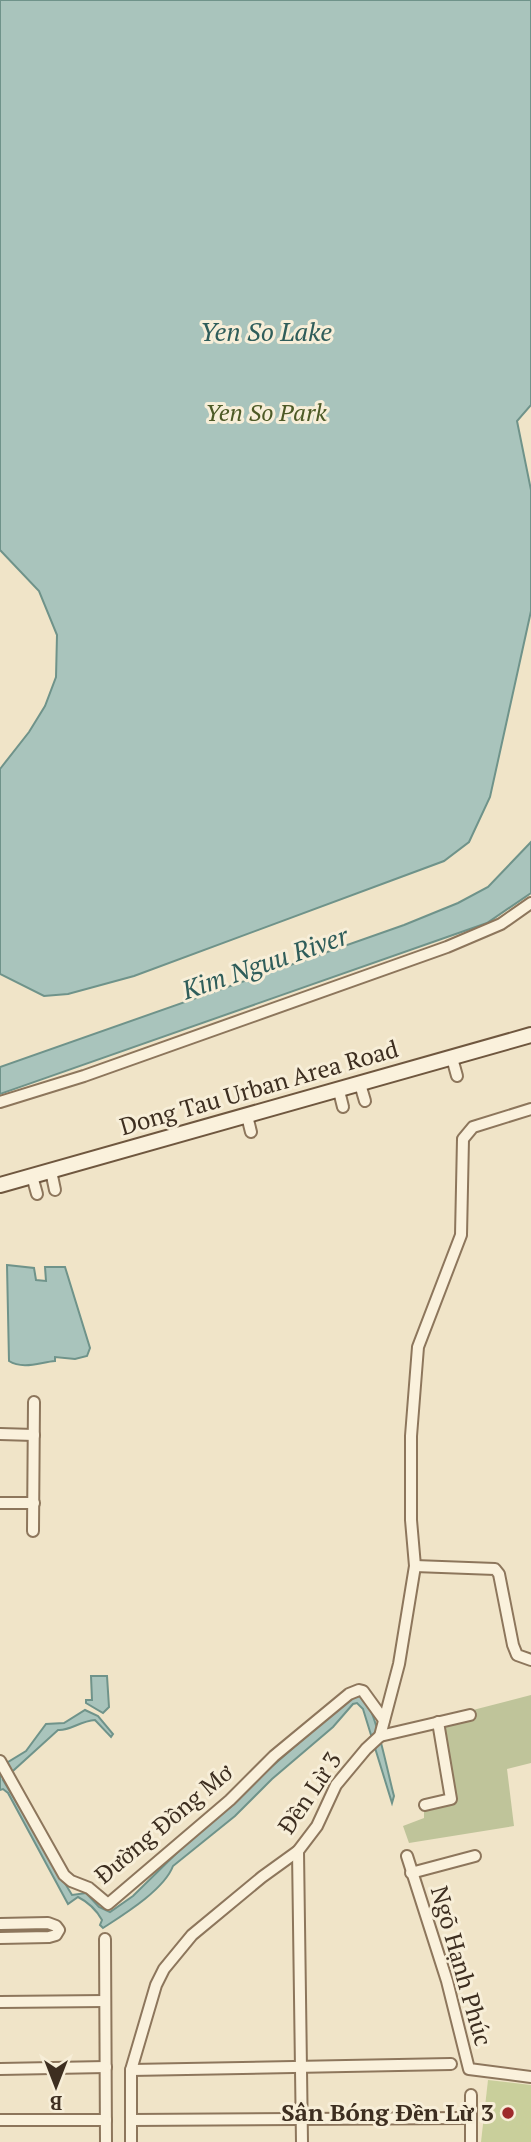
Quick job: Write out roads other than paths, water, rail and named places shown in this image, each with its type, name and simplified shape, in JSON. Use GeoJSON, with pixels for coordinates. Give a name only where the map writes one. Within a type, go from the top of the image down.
{"type":"FeatureCollection","features":[{"type":"Feature","properties":{"kind":"main road","name":"Dong Tau Urban Area Road"},"geometry":{"type":"LineString","coordinates":[[0,1185],[531,1035]]}},
{"type":"Feature","properties":{"kind":"street"},"geometry":{"type":"LineString","coordinates":[[0,1102],[96,1072],[447,947],[501,924],[531,903]]}},
{"type":"Feature","properties":{"kind":"street"},"geometry":{"type":"LineString","coordinates":[[452,1058],[457,1076]]}},
{"type":"Feature","properties":{"kind":"street"},"geometry":{"type":"LineString","coordinates":[[360,1084],[365,1101]]}},
{"type":"Feature","properties":{"kind":"street"},"geometry":{"type":"LineString","coordinates":[[339,1091],[344,1107]]}},
{"type":"Feature","properties":{"kind":"street","name":"Đền Lừ 3"},"geometry":{"type":"LineString","coordinates":[[131,2142],[131,2070],[156,1985],[164,1969],[192,1935],[298,1851],[317,1826],[335,1785],[375,1740],[384,1720],[399,1664],[415,1566],[411,1520],[411,1436],[418,1347],[461,1235],[463,1139],[473,1127],[531,1109]]}},
{"type":"Feature","properties":{"kind":"street"},"geometry":{"type":"LineString","coordinates":[[247,1116],[251,1132]]}},
{"type":"Feature","properties":{"kind":"street"},"geometry":{"type":"LineString","coordinates":[[51,1171],[55,1190]]}},
{"type":"Feature","properties":{"kind":"street"},"geometry":{"type":"LineString","coordinates":[[32,1176],[37,1194]]}},
{"type":"Feature","properties":{"kind":"street"},"geometry":{"type":"LineString","coordinates":[[33,1531],[34,1402]]}},
{"type":"Feature","properties":{"kind":"street"},"geometry":{"type":"LineString","coordinates":[[0,1434],[34,1435]]}},
{"type":"Feature","properties":{"kind":"street"},"geometry":{"type":"LineString","coordinates":[[0,1503],[34,1503]]}},
{"type":"Feature","properties":{"kind":"street"},"geometry":{"type":"LineString","coordinates":[[415,1566],[495,1569],[499,1574],[513,1645],[517,1655],[531,1660]]}},
{"type":"Feature","properties":{"kind":"street","name":"Đường Đồng Mơ"},"geometry":{"type":"LineString","coordinates":[[0,1761],[64,1875],[89,1888],[108,1904],[230,1800],[274,1756],[349,1694],[363,1691],[384,1720]]}},
{"type":"Feature","properties":{"kind":"street"},"geometry":{"type":"LineString","coordinates":[[375,1740],[470,1715]]}},
{"type":"Feature","properties":{"kind":"street"},"geometry":{"type":"LineString","coordinates":[[425,1805],[450,1799],[438,1722]]}},
{"type":"Feature","properties":{"kind":"street"},"geometry":{"type":"LineString","coordinates":[[298,1851],[302,2142]]}},
{"type":"Feature","properties":{"kind":"street","name":"Ngõ Hạnh Phúc"},"geometry":{"type":"LineString","coordinates":[[407,1856],[447,1981],[469,2068],[531,2077]]}},
{"type":"Feature","properties":{"kind":"street"},"geometry":{"type":"LineString","coordinates":[[411,1873],[475,1856]]}},
{"type":"Feature","properties":{"kind":"street"},"geometry":{"type":"LineString","coordinates":[[0,1923],[48,1923],[56,1926],[58,1930],[56,1935],[49,1937],[0,1938]]}},
{"type":"Feature","properties":{"kind":"street"},"geometry":{"type":"LineString","coordinates":[[105,1939],[106,2142]]}},
{"type":"Feature","properties":{"kind":"street"},"geometry":{"type":"LineString","coordinates":[[0,2003],[105,2001]]}},
{"type":"Feature","properties":{"kind":"street"},"geometry":{"type":"LineString","coordinates":[[131,2070],[451,2064]]}},
{"type":"Feature","properties":{"kind":"street"},"geometry":{"type":"LineString","coordinates":[[0,2068],[106,2067]]}},
{"type":"Feature","properties":{"kind":"street"},"geometry":{"type":"LineString","coordinates":[[471,2095],[471,2142]]}},
{"type":"Feature","properties":{"kind":"street"},"geometry":{"type":"LineString","coordinates":[[131,2120],[470,2118]]}},
{"type":"Feature","properties":{"kind":"street"},"geometry":{"type":"LineString","coordinates":[[0,2120],[106,2120]]}},
{"type":"Feature","properties":{"kind":"water","name":"Yen So Lake"},"geometry":{"type":"Polygon","coordinates":[[[0,0],[531,0],[531,405],[517,421],[531,490],[531,611],[490,797],[469,842],[444,861],[134,976],[68,994],[44,996],[0,974],[0,769],[45,706],[56,677],[57,635],[39,591],[0,550],[0,0]]]}},
{"type":"Feature","properties":{"kind":"water"},"geometry":{"type":"Polygon","coordinates":[[[531,842],[531,893],[487,923],[0,1094],[0,1067],[404,925],[458,903],[488,887],[531,842]]]}},
{"type":"Feature","properties":{"kind":"water"},"geometry":{"type":"Polygon","coordinates":[[[7,1265],[34,1268],[36,1280],[46,1281],[45,1267],[65,1267],[90,1348],[87,1356],[75,1359],[55,1357],[55,1361],[26,1365],[9,1361],[7,1265]]]}},
{"type":"Feature","properties":{"kind":"water"},"geometry":{"type":"Polygon","coordinates":[[[91,1676],[107,1676],[109,1707],[103,1713],[86,1703],[86,1700],[92,1700],[91,1676]]]}},
{"type":"Feature","properties":{"kind":"water"},"geometry":{"type":"Polygon","coordinates":[[[362,1696],[372,1714],[381,1743],[394,1796],[392,1803],[363,1709],[357,1703],[353,1704],[333,1727],[272,1779],[235,1816],[173,1866],[152,1893],[103,1928],[100,1925],[100,1917],[85,1901],[78,1897],[68,1904],[8,1793],[0,1790],[0,1767],[26,1751],[46,1724],[64,1723],[85,1710],[98,1716],[113,1734],[111,1737],[95,1720],[58,1730],[3,1780],[72,1895],[86,1893],[99,1907],[110,1912],[133,1896],[195,1835],[230,1807],[253,1783],[351,1697],[362,1696]]]}},
{"type":"Feature","properties":{"kind":"place","name":"Sân Bóng Đền Lừ 3"},"geometry":{"type":"Point","coordinates":[508,2113]}},
{"type":"Feature","properties":{"kind":"park label","name":"Yen So Park"},"geometry":{"type":"Point","coordinates":[266,413]}},
{"type":"Feature","properties":{"kind":"water label","name":"Kim Nguu River"},"geometry":{"type":"Point","coordinates":[265,963]}}]}
